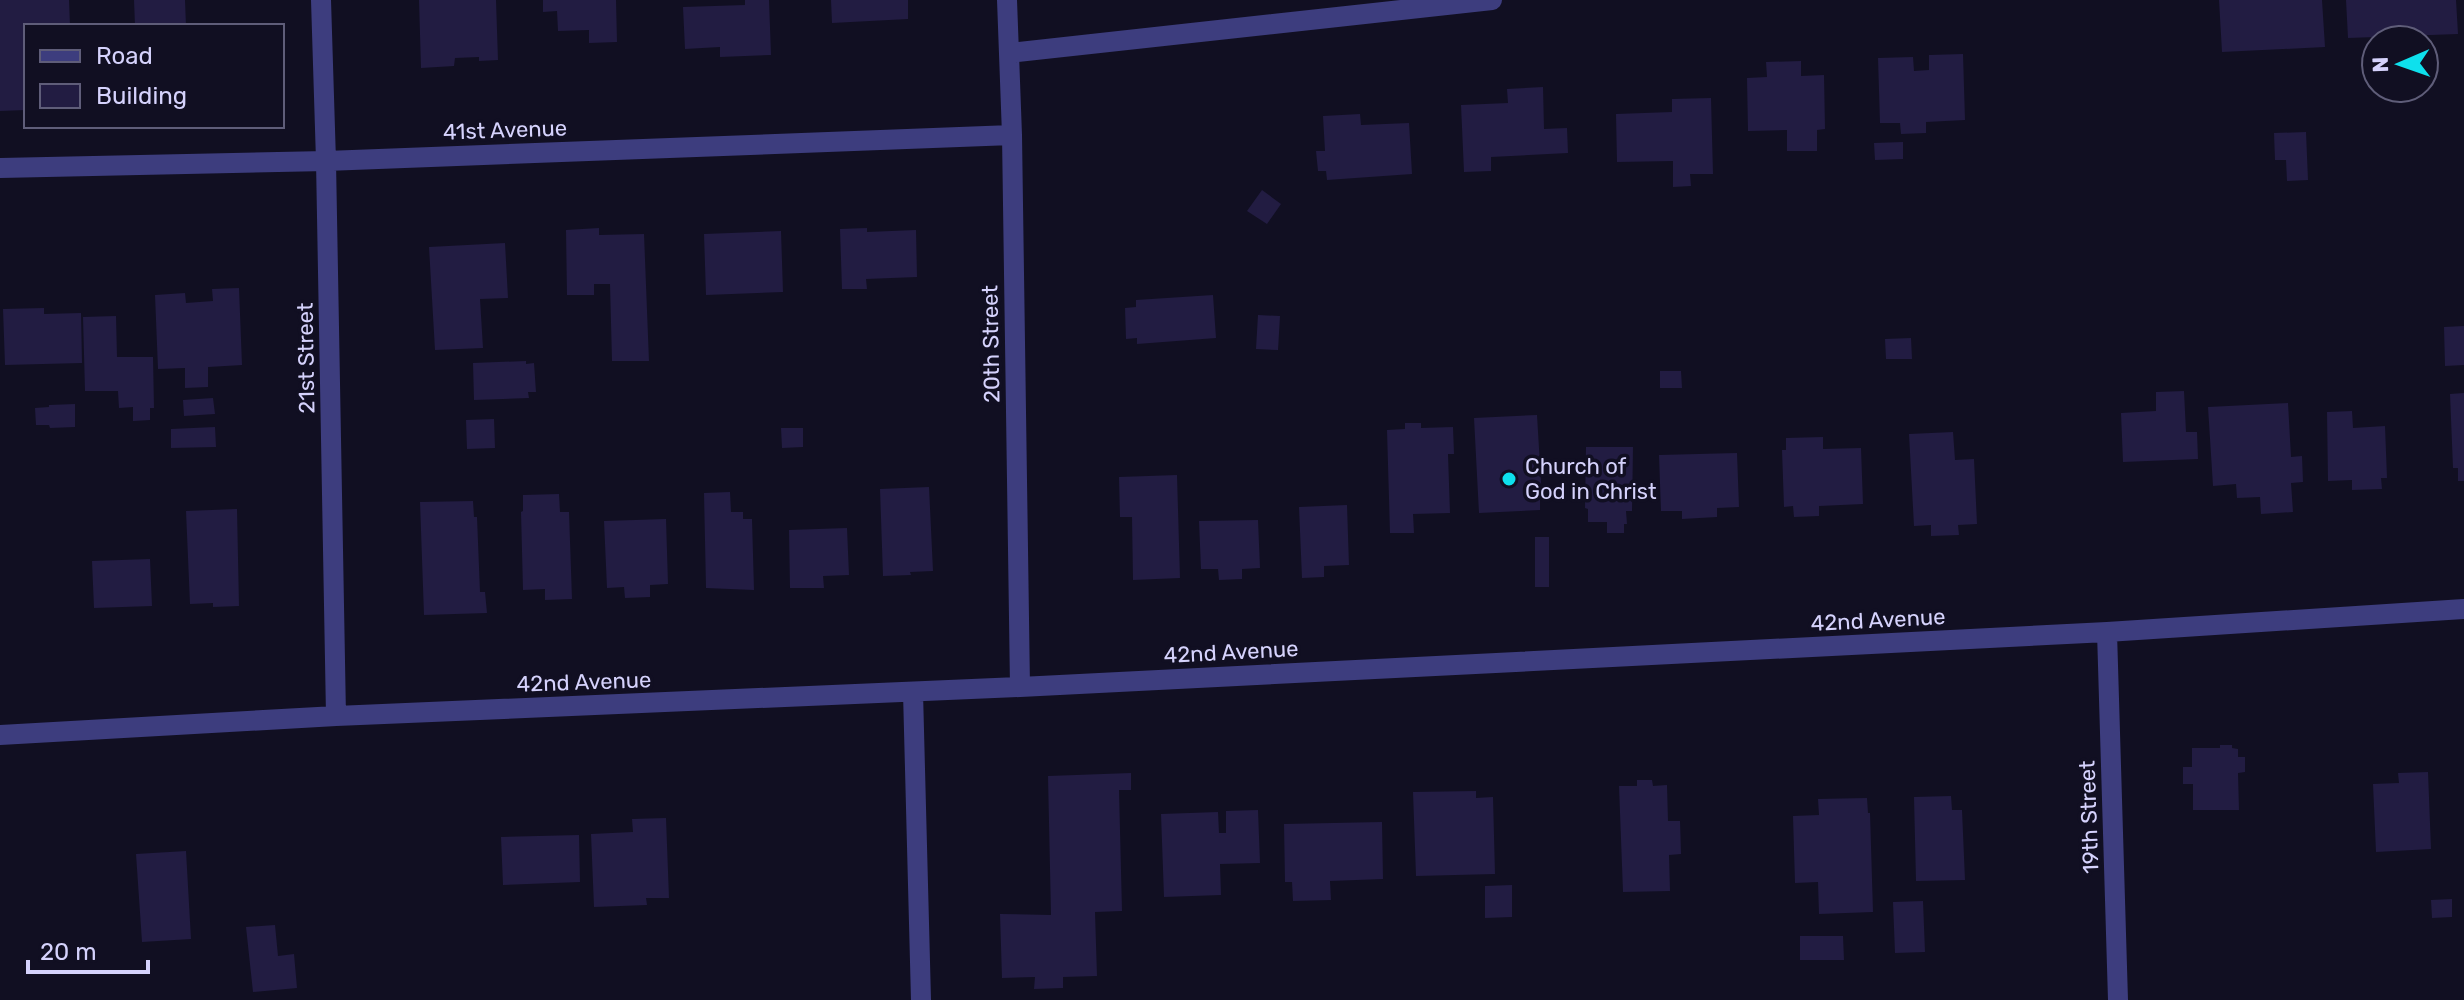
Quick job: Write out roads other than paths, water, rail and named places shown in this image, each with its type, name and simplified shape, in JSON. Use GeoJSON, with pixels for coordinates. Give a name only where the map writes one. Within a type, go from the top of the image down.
{"type":"FeatureCollection","features":[{"type":"Feature","properties":{"kind":"street","name":"21st Street"},"geometry":{"type":"LineString","coordinates":[[321,0],[336,716]]}},
{"type":"Feature","properties":{"kind":"street","name":"20th Street"},"geometry":{"type":"LineString","coordinates":[[1007,0],[1012,135],[1020,687]]}},
{"type":"Feature","properties":{"kind":"street"},"geometry":{"type":"LineString","coordinates":[[1009,53],[1492,0]]}},
{"type":"Feature","properties":{"kind":"street","name":"41st Avenue"},"geometry":{"type":"LineString","coordinates":[[0,168],[326,161],[1012,135]]}},
{"type":"Feature","properties":{"kind":"street","name":"42nd Avenue"},"geometry":{"type":"LineString","coordinates":[[0,735],[336,716],[1020,687],[2107,632],[2464,609]]}},
{"type":"Feature","properties":{"kind":"street","name":"19th Street"},"geometry":{"type":"LineString","coordinates":[[2107,632],[2118,1000]]}},
{"type":"Feature","properties":{"kind":"street"},"geometry":{"type":"LineString","coordinates":[[913,692],[921,1000]]}},
{"type":"Feature","properties":{"kind":"place","name":"Church of God in Christ"},"geometry":{"type":"Point","coordinates":[1509,479]}}]}
